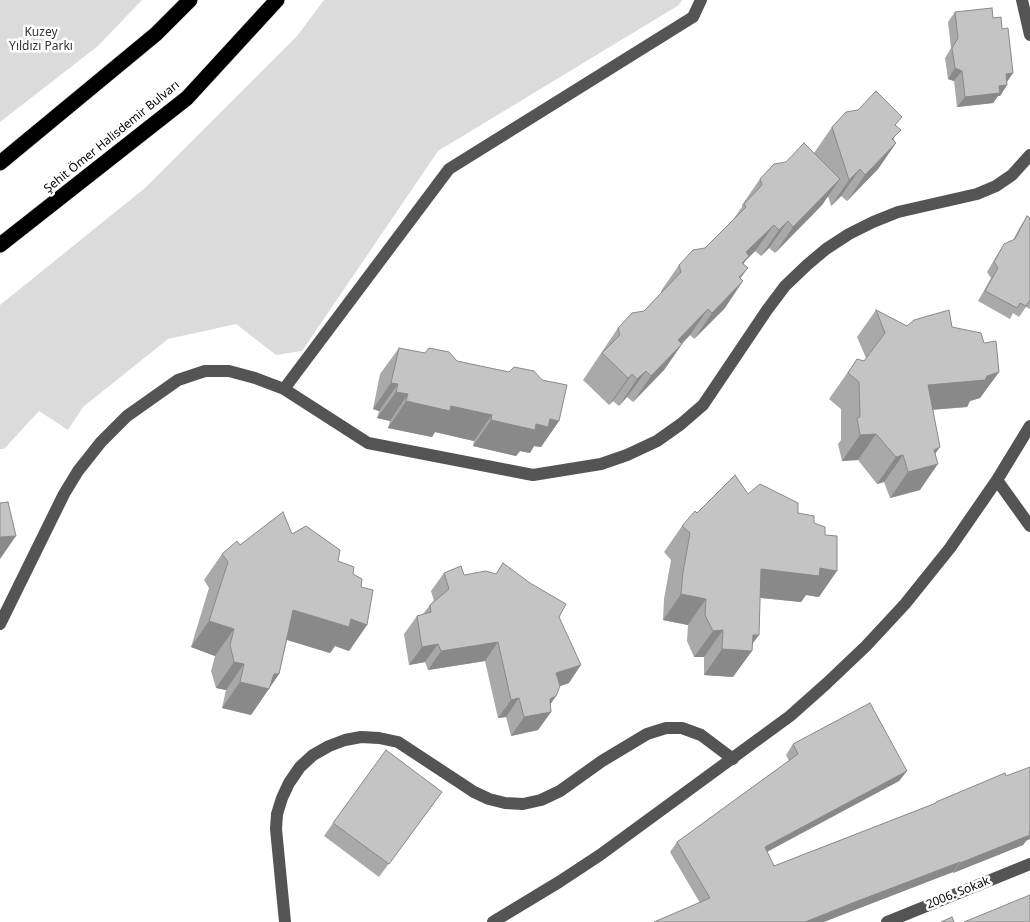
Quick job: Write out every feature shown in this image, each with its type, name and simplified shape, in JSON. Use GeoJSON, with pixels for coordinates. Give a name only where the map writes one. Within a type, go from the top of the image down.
{"type":"FeatureCollection","features":[{"type":"Feature","properties":{"kind":"highway"},"geometry":{"type":"LineString","coordinates":[[0,163],[156,34],[190,0]]}},
{"type":"Feature","properties":{"kind":"highway","name":"Şehit Ömer Halisdemir Bulvarı"},"geometry":{"type":"LineString","coordinates":[[0,245],[187,98],[277,0]]}},
{"type":"Feature","properties":{"kind":"street"},"geometry":{"type":"LineString","coordinates":[[284,389],[449,169],[693,17],[701,0]]}},
{"type":"Feature","properties":{"kind":"street"},"geometry":{"type":"LineString","coordinates":[[1022,0],[1030,35]]}},
{"type":"Feature","properties":{"kind":"street"},"geometry":{"type":"LineString","coordinates":[[0,624],[64,494],[78,471],[101,442],[127,416],[178,380],[205,371],[229,371],[255,378],[284,389],[368,443],[533,475],[601,464],[628,455],[657,441],[703,405],[785,286],[826,249],[849,234],[898,212],[977,194],[996,186],[1012,175],[1030,155]]}},
{"type":"Feature","properties":{"kind":"street"},"geometry":{"type":"LineString","coordinates":[[493,922],[600,855],[790,716],[826,684],[866,646],[905,604],[944,555],[997,480],[1030,426]]}},
{"type":"Feature","properties":{"kind":"street"},"geometry":{"type":"LineString","coordinates":[[997,480],[1030,526]]}},
{"type":"Feature","properties":{"kind":"street"},"geometry":{"type":"LineString","coordinates":[[285,922],[276,829],[277,814],[289,782],[300,767],[313,755],[328,746],[345,740],[361,738],[379,738],[398,742],[474,792],[489,799],[505,803],[523,804],[541,800],[560,791],[602,761],[647,734],[666,728],[682,728],[701,735],[733,759]]}},
{"type":"Feature","properties":{"kind":"street","name":"2006. Sokak"},"geometry":{"type":"LineString","coordinates":[[887,922],[1030,864]]}},
{"type":"Feature","properties":{"kind":"green space","name":"Kuzey Yıldızı Parkı"},"geometry":{"type":"Polygon","coordinates":[[[0,0],[142,0],[98,46],[0,122],[0,0]]]}},
{"type":"Feature","properties":{"kind":"green space"},"geometry":{"type":"Polygon","coordinates":[[[324,0],[682,0],[679,5],[438,151],[302,351],[276,355],[236,324],[168,339],[83,407],[68,430],[39,411],[4,449],[0,449],[0,305],[145,188],[297,36],[324,0]]]}},
{"type":"Feature","properties":{"kind":"building"},"geometry":{"type":"Polygon","coordinates":[[[992,8],[993,18],[1001,17],[1002,29],[1008,28],[1013,73],[1006,74],[1007,85],[999,86],[1000,93],[965,97],[962,71],[955,68],[952,48],[958,38],[955,12],[992,8]]]}},
{"type":"Feature","properties":{"kind":"building"},"geometry":{"type":"Polygon","coordinates":[[[876,91],[902,117],[895,125],[901,130],[892,139],[896,143],[865,175],[860,169],[849,180],[832,127],[846,112],[858,110],[876,91]]]}},
{"type":"Feature","properties":{"kind":"building"},"geometry":{"type":"Polygon","coordinates":[[[804,143],[840,179],[793,227],[788,221],[779,230],[774,225],[746,252],[749,256],[742,263],[748,268],[739,277],[743,281],[712,313],[708,309],[678,340],[682,344],[651,376],[646,371],[637,379],[632,374],[628,378],[602,353],[620,335],[618,328],[632,313],[644,311],[681,272],[679,265],[693,250],[705,248],[746,207],[744,204],[762,185],[760,179],[774,164],[786,162],[804,143]]]}},
{"type":"Feature","properties":{"kind":"building"},"geometry":{"type":"Polygon","coordinates":[[[1027,216],[1030,218],[1030,300],[1026,306],[1020,303],[1017,308],[985,291],[998,268],[994,262],[1004,244],[1015,239],[1027,216]]]}},
{"type":"Feature","properties":{"kind":"building"},"geometry":{"type":"Polygon","coordinates":[[[876,310],[907,326],[914,320],[949,310],[952,327],[981,333],[984,343],[996,341],[999,372],[987,376],[985,380],[928,385],[940,447],[934,450],[938,464],[908,472],[903,455],[896,457],[876,434],[860,435],[857,418],[860,417],[859,382],[848,373],[857,359],[864,361],[885,333],[876,310]]]}},
{"type":"Feature","properties":{"kind":"building"},"geometry":{"type":"Polygon","coordinates":[[[399,348],[425,353],[429,348],[449,352],[457,361],[509,372],[514,367],[534,371],[542,380],[567,385],[559,421],[550,419],[548,427],[536,424],[535,430],[491,420],[492,415],[451,406],[450,411],[406,401],[408,394],[396,392],[398,384],[391,383],[399,348]]]}},
{"type":"Feature","properties":{"kind":"building"},"geometry":{"type":"Polygon","coordinates":[[[735,475],[748,494],[760,484],[798,503],[798,513],[814,516],[814,523],[825,527],[825,535],[837,536],[837,571],[820,568],[819,576],[761,569],[759,635],[753,635],[752,651],[722,649],[723,630],[713,631],[705,615],[706,599],[681,594],[690,533],[682,526],[695,511],[697,513],[735,475]]]}},
{"type":"Feature","properties":{"kind":"building"},"geometry":{"type":"Polygon","coordinates":[[[8,502],[16,536],[0,537],[0,503],[8,502]]]}},
{"type":"Feature","properties":{"kind":"building"},"geometry":{"type":"Polygon","coordinates":[[[283,512],[292,534],[306,526],[340,550],[338,561],[354,567],[353,574],[362,579],[361,587],[373,590],[367,625],[351,619],[349,627],[293,610],[279,674],[274,674],[269,689],[240,682],[244,664],[234,662],[230,645],[234,629],[209,621],[228,562],[222,554],[237,541],[240,545],[283,512]]]}},
{"type":"Feature","properties":{"kind":"building"},"geometry":{"type":"Polygon","coordinates":[[[503,563],[530,583],[566,604],[559,617],[581,665],[556,673],[560,686],[556,696],[550,699],[551,712],[524,717],[519,698],[511,700],[498,642],[441,651],[438,644],[422,647],[417,616],[431,612],[430,605],[449,589],[444,573],[461,566],[464,575],[486,571],[496,574],[503,563]]]}},
{"type":"Feature","properties":{"kind":"building"},"geometry":{"type":"Polygon","coordinates":[[[870,703],[907,771],[765,847],[774,866],[936,803],[1005,773],[1006,776],[1030,767],[1030,835],[805,922],[654,922],[710,898],[677,842],[798,754],[793,744],[870,703]]]}},
{"type":"Feature","properties":{"kind":"building"},"geometry":{"type":"Polygon","coordinates":[[[386,750],[442,792],[389,864],[333,823],[386,750]]]}},
{"type":"Feature","properties":{"kind":"building"},"geometry":{"type":"Polygon","coordinates":[[[1030,895],[1030,922],[964,922],[1030,895]]]}},
{"type":"Feature","properties":{"kind":"building"},"geometry":{"type":"Polygon","coordinates":[[[952,917],[954,922],[941,922],[952,917]]]}}]}
